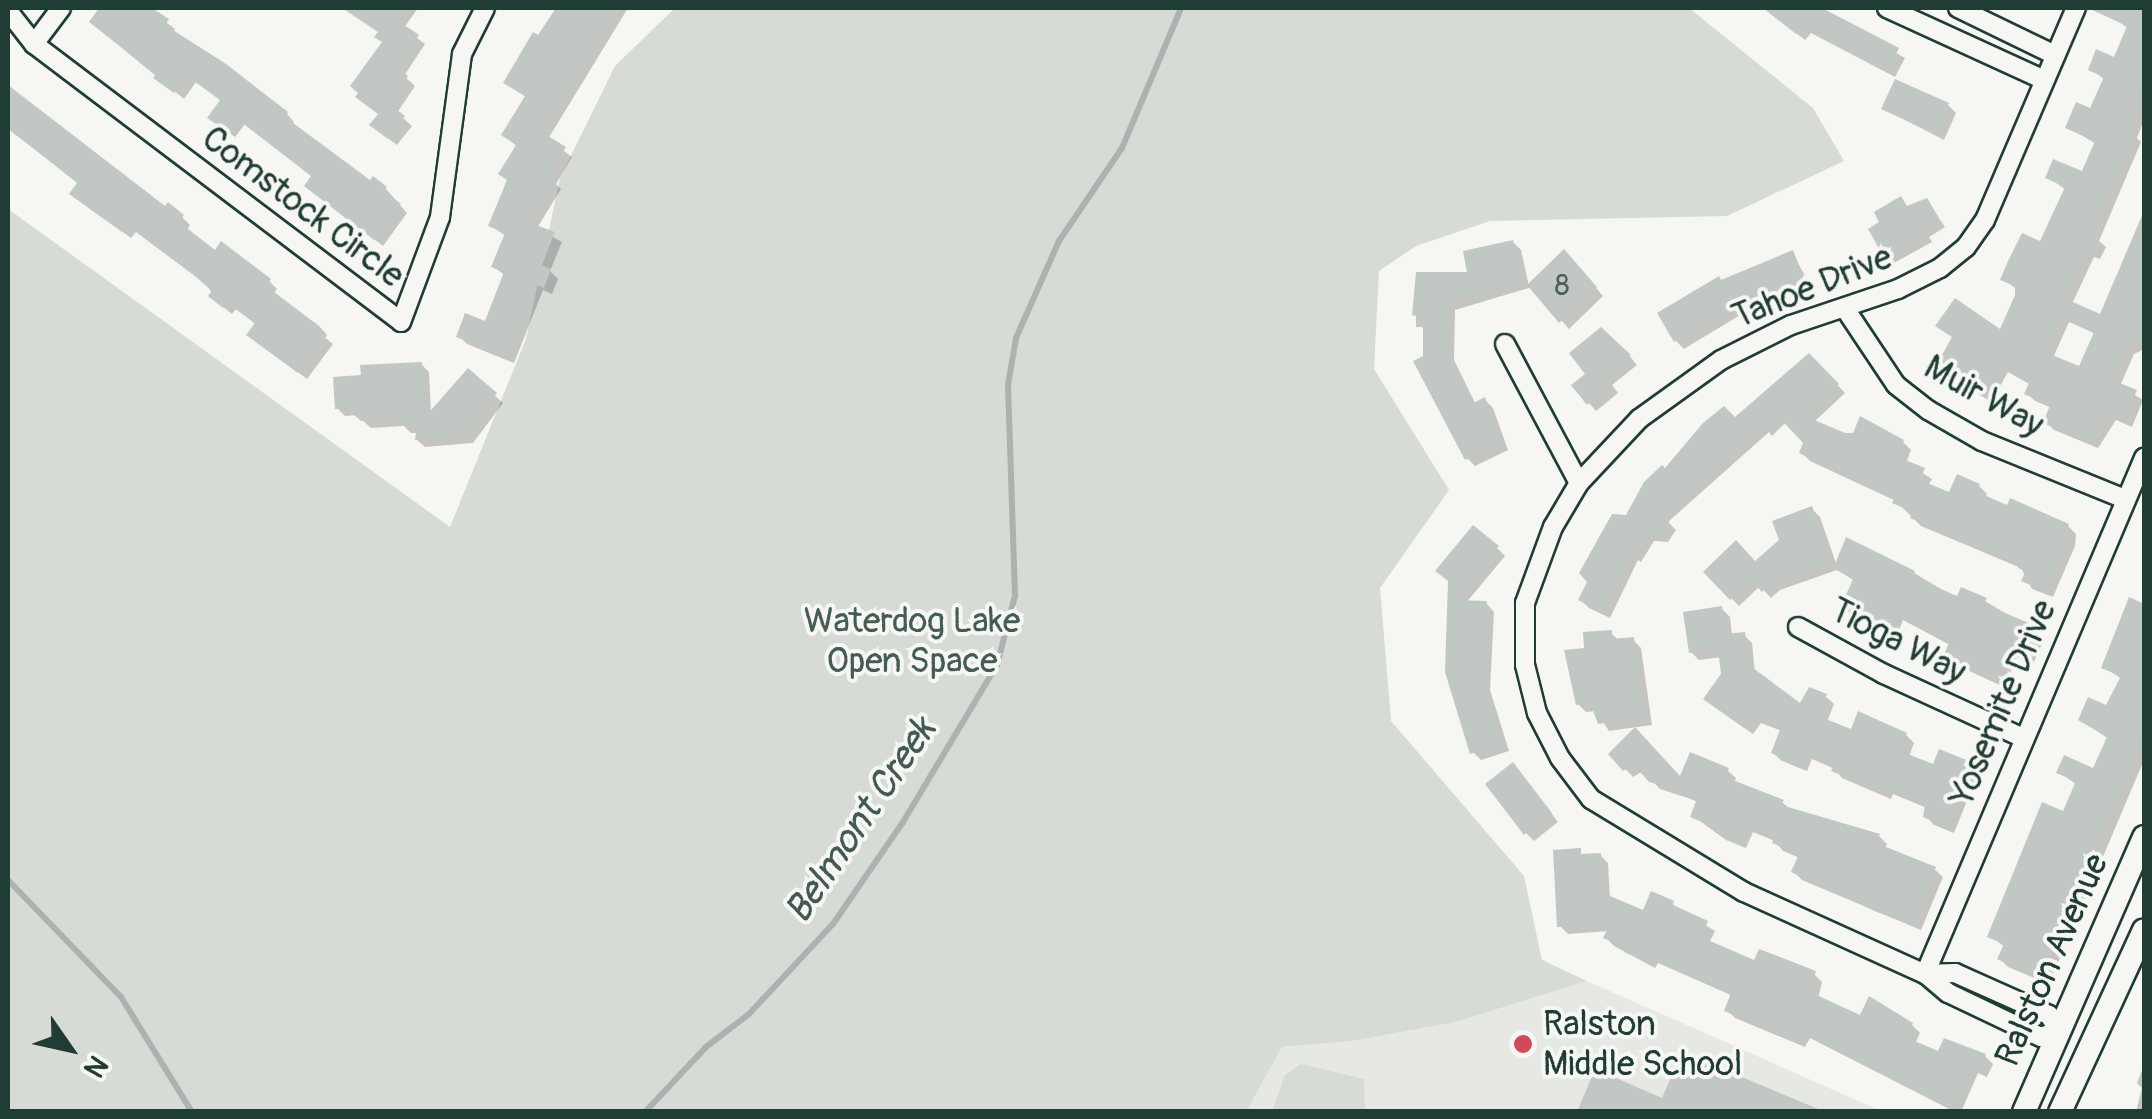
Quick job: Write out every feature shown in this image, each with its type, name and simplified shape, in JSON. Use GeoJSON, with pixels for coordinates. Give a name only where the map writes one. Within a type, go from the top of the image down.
{"type":"FeatureCollection","features":[{"type":"Feature","properties":{"kind":"main road","name":"Ralston Avenue"},"geometry":{"type":"LineString","coordinates":[[2024,1112],[2144,837]]}},
{"type":"Feature","properties":{"kind":"main road","name":"Ralston Avenue"},"geometry":{"type":"LineString","coordinates":[[2060,1112],[2144,930]]}},
{"type":"Feature","properties":{"kind":"main road"},"geometry":{"type":"LineString","coordinates":[[2059,1030],[2091,1045]]}},
{"type":"Feature","properties":{"kind":"street"},"geometry":{"type":"LineString","coordinates":[[34,44],[60,8]]}},
{"type":"Feature","properties":{"kind":"street","name":"Comstock Circle"},"geometry":{"type":"LineString","coordinates":[[8,11],[34,44],[401,322],[440,217],[462,54],[485,8]]}},
{"type":"Feature","properties":{"kind":"street"},"geometry":{"type":"LineString","coordinates":[[1887,8],[2044,80]]}},
{"type":"Feature","properties":{"kind":"street"},"geometry":{"type":"LineString","coordinates":[[1958,8],[2055,55]]}},
{"type":"Feature","properties":{"kind":"street","name":"Tahoe Drive"},"geometry":{"type":"LineString","coordinates":[[2059,1030],[2049,1015],[1956,973],[1925,974],[1744,892],[1591,799],[1560,758],[1537,714],[1525,665],[1525,603],[1553,527],[1579,483],[1640,419],[1722,360],[1791,325],[1846,310],[1940,268],[1966,247],[1985,220],[2076,8]]}},
{"type":"Feature","properties":{"kind":"street","name":"Muir Way"},"geometry":{"type":"LineString","coordinates":[[1846,310],[1896,384],[1928,410],[1982,441],[2125,499]]}},
{"type":"Feature","properties":{"kind":"street"},"geometry":{"type":"LineString","coordinates":[[1505,344],[1579,483]]}},
{"type":"Feature","properties":{"kind":"street","name":"Yosemite Drive"},"geometry":{"type":"LineString","coordinates":[[1925,974],[2144,458]]}},
{"type":"Feature","properties":{"kind":"street","name":"Tioga Way"},"geometry":{"type":"LineString","coordinates":[[1798,628],[1884,674],[2024,738]]}},
{"type":"Feature","properties":{"kind":"shaded area","name":"Ralston Middle School"},"geometry":{"type":"Polygon","coordinates":[[[1587,981],[1881,1111],[1246,1112],[1282,1047],[1352,1041],[1456,1022],[1587,981]]]}},
{"type":"Feature","properties":{"kind":"green space","name":"Waterdog Lake Open Space"},"geometry":{"type":"Polygon","coordinates":[[[675,8],[1689,8],[1813,108],[1844,161],[1727,216],[1490,221],[1416,246],[1379,271],[1374,369],[1449,490],[1380,588],[1391,721],[1524,876],[1542,960],[1587,981],[1456,1022],[1352,1041],[1282,1047],[1246,1112],[8,1111],[8,209],[450,527],[526,339],[560,178],[615,66],[675,8]]]}},
{"type":"Feature","properties":{"kind":"green space"},"geometry":{"type":"Polygon","coordinates":[[[1301,1064],[1364,1079],[1365,1111],[1272,1111],[1285,1075],[1301,1064]]]}},
{"type":"Feature","properties":{"kind":"building"},"geometry":{"type":"Polygon","coordinates":[[[99,8],[152,8],[169,19],[165,25],[226,64],[288,112],[285,117],[370,180],[373,176],[387,187],[384,191],[401,204],[374,240],[304,186],[311,176],[236,118],[226,131],[207,118],[220,100],[187,76],[174,93],[153,78],[156,74],[89,22],[99,8]]]}},
{"type":"Feature","properties":{"kind":"building"},"geometry":{"type":"Polygon","coordinates":[[[342,8],[405,8],[397,20],[419,35],[397,68],[408,76],[390,104],[405,116],[388,139],[369,125],[378,114],[355,97],[358,93],[350,86],[382,42],[374,37],[378,32],[342,8]]]}},
{"type":"Feature","properties":{"kind":"building"},"geometry":{"type":"Polygon","coordinates":[[[556,8],[615,8],[540,131],[566,147],[548,175],[555,179],[528,222],[555,232],[542,265],[551,269],[544,288],[534,284],[506,356],[456,337],[465,313],[485,321],[504,272],[491,267],[505,233],[488,226],[507,180],[498,174],[516,145],[501,135],[525,96],[503,83],[533,32],[538,35],[556,8]]]}},
{"type":"Feature","properties":{"kind":"building"},"geometry":{"type":"Polygon","coordinates":[[[1763,8],[1822,8],[1899,48],[1887,71],[1802,26],[1796,34],[1763,8]]]}},
{"type":"Feature","properties":{"kind":"building"},"geometry":{"type":"Polygon","coordinates":[[[2088,8],[2144,8],[2144,78],[2133,104],[2139,106],[2130,130],[2135,132],[2091,234],[2099,237],[2092,253],[2085,250],[2064,298],[2100,314],[2144,211],[2144,346],[2133,341],[2127,346],[2112,380],[2137,390],[2124,420],[2107,413],[2090,442],[2043,423],[2050,405],[2024,394],[2029,383],[2000,366],[1983,396],[1936,366],[1952,337],[1935,326],[1955,298],[2000,329],[2015,295],[2015,286],[2000,280],[2008,261],[2022,233],[2040,241],[2065,187],[2045,178],[2053,159],[2082,171],[2095,141],[2065,128],[2076,102],[2090,108],[2104,77],[2088,70],[2096,49],[2114,57],[2127,26],[2088,8]],[[2061,315],[2045,352],[2079,366],[2095,330],[2061,315]]]}},
{"type":"Feature","properties":{"kind":"building"},"geometry":{"type":"Polygon","coordinates":[[[1895,79],[1949,103],[1936,134],[1881,109],[1895,79]]]}},
{"type":"Feature","properties":{"kind":"building"},"geometry":{"type":"Polygon","coordinates":[[[8,85],[165,206],[168,202],[184,215],[179,222],[215,250],[221,241],[271,279],[266,286],[319,326],[327,335],[298,373],[246,335],[255,323],[227,303],[223,308],[208,296],[212,291],[195,276],[127,225],[122,232],[69,194],[77,183],[8,128],[8,85]]]}},
{"type":"Feature","properties":{"kind":"building"},"geometry":{"type":"Polygon","coordinates":[[[1901,196],[1907,206],[1927,198],[1939,218],[1923,228],[1926,233],[1884,257],[1868,229],[1879,222],[1874,212],[1901,196]]]}},
{"type":"Feature","properties":{"kind":"building"},"geometry":{"type":"Polygon","coordinates":[[[1513,240],[1523,280],[1448,303],[1447,350],[1473,403],[1485,397],[1501,442],[1465,460],[1413,361],[1423,356],[1423,327],[1416,327],[1416,315],[1412,316],[1416,272],[1467,272],[1463,251],[1513,240]]]}},
{"type":"Feature","properties":{"kind":"building"},"geometry":{"type":"Polygon","coordinates":[[[1564,249],[1597,287],[1559,323],[1527,285],[1564,249]]]}},
{"type":"Feature","properties":{"kind":"building"},"geometry":{"type":"Polygon","coordinates":[[[1793,250],[1804,278],[1729,309],[1674,342],[1657,313],[1719,276],[1721,280],[1793,250]]]}},
{"type":"Feature","properties":{"kind":"building"},"geometry":{"type":"Polygon","coordinates":[[[1601,327],[1631,355],[1606,376],[1612,384],[1587,405],[1571,385],[1585,374],[1569,353],[1601,327]]]}},
{"type":"Feature","properties":{"kind":"building"},"geometry":{"type":"Polygon","coordinates":[[[1809,353],[1839,384],[1805,416],[1853,433],[1860,416],[1904,440],[1898,457],[1925,468],[1920,480],[1949,492],[1957,474],[1980,484],[1977,492],[2007,505],[2010,498],[2069,524],[2065,534],[2069,536],[2045,591],[2021,581],[2026,571],[2018,568],[2019,564],[1910,518],[1913,512],[1892,503],[1895,498],[1799,453],[1803,443],[1777,415],[1762,430],[1760,425],[1660,514],[1670,520],[1660,535],[1646,534],[1632,556],[1629,554],[1602,612],[1578,600],[1587,582],[1579,573],[1612,514],[1626,515],[1644,482],[1662,465],[1665,468],[1703,423],[1724,406],[1735,417],[1809,353]]]}},
{"type":"Feature","properties":{"kind":"building"},"geometry":{"type":"Polygon","coordinates":[[[422,362],[425,417],[468,368],[497,393],[465,429],[466,436],[415,440],[417,425],[400,426],[400,419],[361,421],[346,408],[335,409],[333,377],[361,375],[360,365],[422,362]]]}},
{"type":"Feature","properties":{"kind":"building"},"geometry":{"type":"Polygon","coordinates":[[[1812,506],[1831,561],[1772,582],[1762,592],[1751,580],[1730,600],[1703,572],[1736,540],[1755,561],[1779,540],[1772,521],[1812,506]]]}},
{"type":"Feature","properties":{"kind":"building"},"geometry":{"type":"Polygon","coordinates":[[[1473,525],[1499,546],[1454,600],[1487,601],[1483,680],[1503,743],[1470,754],[1445,672],[1448,581],[1435,571],[1473,525]]]}},
{"type":"Feature","properties":{"kind":"building"},"geometry":{"type":"Polygon","coordinates":[[[1846,537],[1915,571],[1913,577],[1957,596],[1961,587],[1987,598],[1984,604],[2038,627],[2025,658],[2008,651],[1996,680],[1943,657],[1949,643],[1926,627],[1895,614],[1888,632],[1840,608],[1854,577],[1833,569],[1846,537]]]}},
{"type":"Feature","properties":{"kind":"building"},"geometry":{"type":"Polygon","coordinates":[[[2129,597],[2144,604],[2144,732],[2041,978],[1997,959],[2004,944],[1987,937],[2042,802],[2063,811],[2076,781],[2056,773],[2064,755],[2093,768],[2107,737],[2078,720],[2088,697],[2106,705],[2121,676],[2101,668],[2129,597]]]}},
{"type":"Feature","properties":{"kind":"building"},"geometry":{"type":"Polygon","coordinates":[[[1722,606],[1726,634],[1745,632],[1749,665],[1800,703],[1809,687],[1827,694],[1818,716],[1851,729],[1858,711],[1907,733],[1900,751],[1933,764],[1939,749],[1969,761],[1946,827],[1923,817],[1925,804],[1885,788],[1883,793],[1868,787],[1831,771],[1834,765],[1803,753],[1799,765],[1771,753],[1781,727],[1752,716],[1744,728],[1703,699],[1721,674],[1718,649],[1689,653],[1683,612],[1722,606]]]}},
{"type":"Feature","properties":{"kind":"building"},"geometry":{"type":"Polygon","coordinates":[[[1612,630],[1612,639],[1634,637],[1645,717],[1598,724],[1590,703],[1576,705],[1564,650],[1584,648],[1583,632],[1612,630]]]}},
{"type":"Feature","properties":{"kind":"building"},"geometry":{"type":"Polygon","coordinates":[[[1635,727],[1680,776],[1690,752],[1729,768],[1725,777],[1784,800],[1781,805],[1880,834],[1876,843],[1936,867],[1914,922],[1911,925],[1877,912],[1791,872],[1799,854],[1772,843],[1774,838],[1744,826],[1738,842],[1715,832],[1717,828],[1690,817],[1696,801],[1691,799],[1693,795],[1649,782],[1633,764],[1623,771],[1608,754],[1635,727]]]}},
{"type":"Feature","properties":{"kind":"building"},"geometry":{"type":"Polygon","coordinates":[[[1513,762],[1552,813],[1524,835],[1485,784],[1513,762]]]}},
{"type":"Feature","properties":{"kind":"building"},"geometry":{"type":"Polygon","coordinates":[[[1581,848],[1581,854],[1601,853],[1603,893],[1643,910],[1651,891],[1674,901],[1673,905],[1708,921],[1701,937],[1754,960],[1759,949],[1816,971],[1810,991],[1860,1015],[1869,996],[1913,1023],[1906,1037],[1938,1051],[1944,1038],[1986,1054],[1979,1071],[1970,1067],[1952,1108],[1801,1032],[1797,1041],[1724,1011],[1731,993],[1649,957],[1647,962],[1624,952],[1626,948],[1603,938],[1610,924],[1557,927],[1553,850],[1581,848]]]}},
{"type":"Feature","properties":{"kind":"building"},"geometry":{"type":"Polygon","coordinates":[[[1682,1052],[1823,1112],[1577,1112],[1595,1069],[1662,1098],[1682,1052]]]}},
{"type":"Feature","properties":{"kind":"waterway","name":"Belmont Creek"},"geometry":{"type":"LineString","coordinates":[[645,1112],[706,1047],[749,1014],[833,924],[903,822],[997,665],[1015,596],[1008,385],[1016,338],[1059,241],[1122,148],[1181,8]]}},
{"type":"Feature","properties":{"kind":"waterway"},"geometry":{"type":"LineString","coordinates":[[8,880],[121,997],[192,1112]]}},
{"type":"Feature","properties":{"kind":"place","name":"Ralston Middle School"},"geometry":{"type":"Point","coordinates":[1523,1044]}}]}
